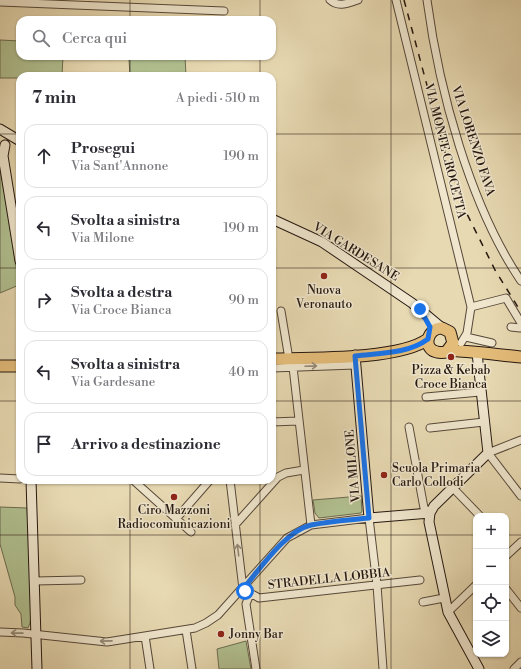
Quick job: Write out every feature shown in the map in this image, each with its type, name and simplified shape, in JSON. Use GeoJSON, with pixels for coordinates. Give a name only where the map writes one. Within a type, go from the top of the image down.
{"type":"FeatureCollection","features":[{"type":"Feature","properties":{"kind":"main road"},"geometry":{"type":"LineString","coordinates":[[276,360],[291,363],[355,360],[409,348],[430,341],[435,329],[442,328],[479,348],[521,352]]}},
{"type":"Feature","properties":{"kind":"main road"},"geometry":{"type":"LineString","coordinates":[[447,351],[453,343],[460,339]]}},
{"type":"Feature","properties":{"kind":"main road"},"geometry":{"type":"LineString","coordinates":[[430,341],[439,353],[447,351],[521,357]]}},
{"type":"Feature","properties":{"kind":"main road"},"geometry":{"type":"LineString","coordinates":[[0,366],[16,366]]}},
{"type":"Feature","properties":{"kind":"street"},"geometry":{"type":"LineString","coordinates":[[330,0],[336,5],[342,5],[358,0]]}},
{"type":"Feature","properties":{"kind":"street","name":"VIA MONTE CROCETTA"},"geometry":{"type":"LineString","coordinates":[[396,0],[471,307],[472,313],[460,339]]}},
{"type":"Feature","properties":{"kind":"street","name":"VIA LORENZO FAVA"},"geometry":{"type":"LineString","coordinates":[[427,0],[437,64],[472,182],[495,235],[521,281]]}},
{"type":"Feature","properties":{"kind":"street"},"geometry":{"type":"LineString","coordinates":[[0,2],[224,11]]}},
{"type":"Feature","properties":{"kind":"street"},"geometry":{"type":"LineString","coordinates":[[16,141],[3,140],[16,233]]}},
{"type":"Feature","properties":{"kind":"street","name":"VIA GARDESANE"},"geometry":{"type":"LineString","coordinates":[[276,221],[322,242],[388,286],[442,328]]}},
{"type":"Feature","properties":{"kind":"street"},"geometry":{"type":"LineString","coordinates":[[471,307],[506,298],[521,322]]}},
{"type":"Feature","properties":{"kind":"street"},"geometry":{"type":"LineString","coordinates":[[281,311],[291,363],[311,525]]}},
{"type":"Feature","properties":{"kind":"street","name":"VIA GARDESANE"},"geometry":{"type":"LineString","coordinates":[[422,312],[430,327],[430,341]]}},
{"type":"Feature","properties":{"kind":"street"},"geometry":{"type":"LineString","coordinates":[[511,327],[520,328],[521,326]]}},
{"type":"Feature","properties":{"kind":"street"},"geometry":{"type":"LineString","coordinates":[[460,339],[492,343]]}},
{"type":"Feature","properties":{"kind":"street"},"geometry":{"type":"LineString","coordinates":[[477,353],[480,392],[488,453],[521,496]]}},
{"type":"Feature","properties":{"kind":"street","name":"VIA MILONE"},"geometry":{"type":"LineString","coordinates":[[355,360],[369,518],[377,585],[383,669]]}},
{"type":"Feature","properties":{"kind":"street"},"geometry":{"type":"LineString","coordinates":[[276,367],[291,363]]}},
{"type":"Feature","properties":{"kind":"street"},"geometry":{"type":"LineString","coordinates":[[426,397],[480,392]]}},
{"type":"Feature","properties":{"kind":"street"},"geometry":{"type":"LineString","coordinates":[[276,422],[298,421]]}},
{"type":"Feature","properties":{"kind":"street"},"geometry":{"type":"LineString","coordinates":[[430,428],[484,422]]}},
{"type":"Feature","properties":{"kind":"street"},"geometry":{"type":"LineString","coordinates":[[408,427],[424,508],[430,513]]}},
{"type":"Feature","properties":{"kind":"street"},"geometry":{"type":"LineString","coordinates":[[479,669],[450,620],[430,532],[430,513],[434,506],[488,453],[521,440]]}},
{"type":"Feature","properties":{"kind":"street"},"geometry":{"type":"LineString","coordinates":[[276,479],[286,473],[304,470]]}},
{"type":"Feature","properties":{"kind":"street"},"geometry":{"type":"LineString","coordinates":[[0,478],[16,479]]}},
{"type":"Feature","properties":{"kind":"street"},"geometry":{"type":"LineString","coordinates":[[31,484],[37,669]]}},
{"type":"Feature","properties":{"kind":"street"},"geometry":{"type":"LineString","coordinates":[[137,484],[191,532]]}},
{"type":"Feature","properties":{"kind":"street"},"geometry":{"type":"LineString","coordinates":[[176,519],[207,484]]}},
{"type":"Feature","properties":{"kind":"street"},"geometry":{"type":"LineString","coordinates":[[230,484],[243,589]]}},
{"type":"Feature","properties":{"kind":"street"},"geometry":{"type":"LineString","coordinates":[[235,525],[272,484]]}},
{"type":"Feature","properties":{"kind":"street"},"geometry":{"type":"LineString","coordinates":[[452,488],[477,513]]}},
{"type":"Feature","properties":{"kind":"street"},"geometry":{"type":"LineString","coordinates":[[0,632],[35,634],[107,642],[186,630],[206,623],[218,615],[243,589],[287,538],[311,525],[430,513]]}},
{"type":"Feature","properties":{"kind":"street"},"geometry":{"type":"LineString","coordinates":[[509,553],[521,542]]}},
{"type":"Feature","properties":{"kind":"street"},"geometry":{"type":"LineString","coordinates":[[34,581],[81,580]]}},
{"type":"Feature","properties":{"kind":"street","name":"STRADELLA LOBBIA"},"geometry":{"type":"LineString","coordinates":[[243,589],[259,598],[420,580]]}},
{"type":"Feature","properties":{"kind":"street"},"geometry":{"type":"LineString","coordinates":[[448,612],[473,588]]}},
{"type":"Feature","properties":{"kind":"street"},"geometry":{"type":"LineString","coordinates":[[509,593],[521,608]]}},
{"type":"Feature","properties":{"kind":"street"},"geometry":{"type":"LineString","coordinates":[[250,594],[246,604],[256,669]]}},
{"type":"Feature","properties":{"kind":"street"},"geometry":{"type":"LineString","coordinates":[[424,602],[444,598]]}},
{"type":"Feature","properties":{"kind":"street"},"geometry":{"type":"LineString","coordinates":[[186,630],[192,669]]}},
{"type":"Feature","properties":{"kind":"street"},"geometry":{"type":"LineString","coordinates":[[145,636],[150,669]]}},
{"type":"Feature","properties":{"kind":"street"},"geometry":{"type":"LineString","coordinates":[[514,669],[521,662]]}},
{"type":"Feature","properties":{"kind":"green space"},"geometry":{"type":"Polygon","coordinates":[[[0,40],[16,41],[16,60],[63,60],[62,72],[16,72],[16,78],[0,78],[0,40]]]}},
{"type":"Feature","properties":{"kind":"green space"},"geometry":{"type":"Polygon","coordinates":[[[129,60],[185,60],[186,72],[130,72],[129,60]]]}},
{"type":"Feature","properties":{"kind":"green space"},"geometry":{"type":"Polygon","coordinates":[[[0,164],[16,266],[16,286],[0,293],[0,164]]]}},
{"type":"Feature","properties":{"kind":"green space"},"geometry":{"type":"Polygon","coordinates":[[[361,496],[361,513],[319,518],[315,513],[313,500],[361,496]]]}},
{"type":"Feature","properties":{"kind":"green space"},"geometry":{"type":"Polygon","coordinates":[[[0,507],[27,508],[32,607],[28,628],[22,627],[21,614],[15,605],[15,597],[0,544],[0,507]]]}},
{"type":"Feature","properties":{"kind":"green space"},"geometry":{"type":"Polygon","coordinates":[[[246,641],[251,669],[219,669],[217,649],[246,641]]]}},
{"type":"Feature","properties":{"kind":"railway"},"geometry":{"type":"LineString","coordinates":[[404,0],[445,152],[462,204],[495,270],[521,312]]}},
{"type":"Feature","properties":{"kind":"place","name":"Nuova Veronauto"},"geometry":{"type":"Point","coordinates":[324,276]}},
{"type":"Feature","properties":{"kind":"place","name":"Pizza & Kebab Croce Bianca"},"geometry":{"type":"Point","coordinates":[451,357]}},
{"type":"Feature","properties":{"kind":"place","name":"Scuola Primaria Carlo Collodi"},"geometry":{"type":"Point","coordinates":[384,475]}},
{"type":"Feature","properties":{"kind":"place","name":"Ciro Mazzoni Radiocomunicazioni"},"geometry":{"type":"Point","coordinates":[174,497]}},
{"type":"Feature","properties":{"kind":"place","name":"Jonny Bar"},"geometry":{"type":"Point","coordinates":[221,634]}},
{"type":"Feature","properties":{"kind":"route"},"geometry":{"type":"LineString","coordinates":[[245,591],[243,589],[287,538],[300,529],[311,525],[369,518],[355,356],[385,353],[422,344],[428,339],[430,327],[420,309]]}}]}
